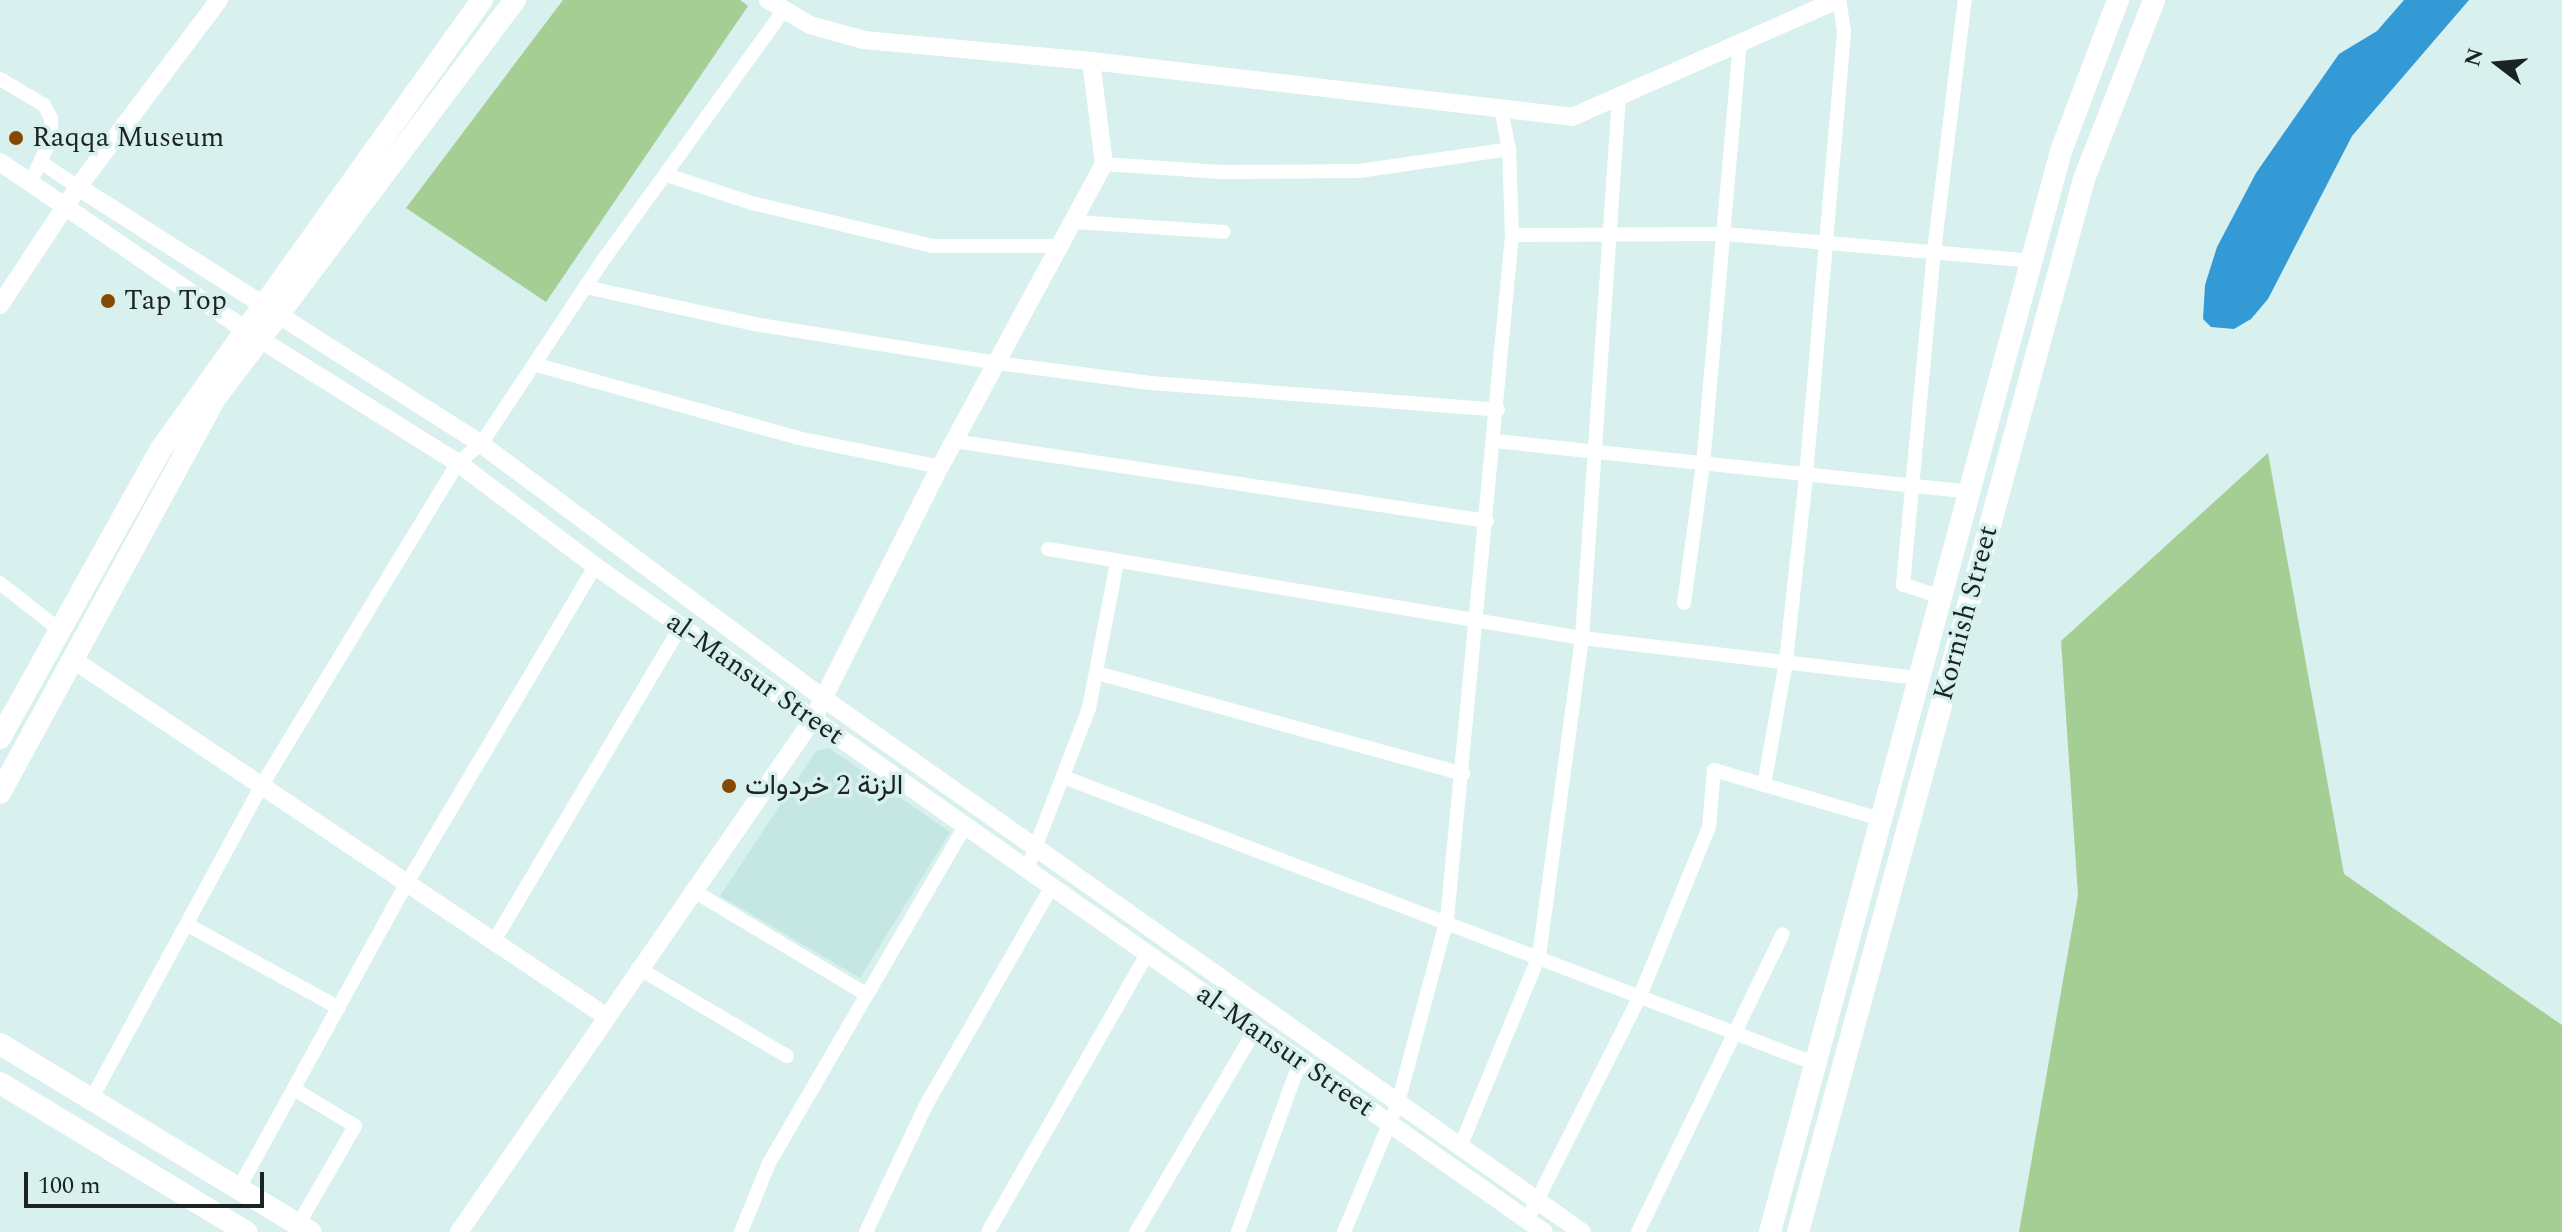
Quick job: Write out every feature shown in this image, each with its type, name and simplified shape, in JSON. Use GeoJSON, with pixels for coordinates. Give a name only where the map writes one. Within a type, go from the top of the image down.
{"type":"FeatureCollection","features":[{"type":"Feature","properties":{"kind":"main road"},"geometry":{"type":"LineString","coordinates":[[0,305],[78,187],[219,0]]}},
{"type":"Feature","properties":{"kind":"main road"},"geometry":{"type":"LineString","coordinates":[[1,734],[161,449],[252,334],[482,0]]}},
{"type":"Feature","properties":{"kind":"main road"},"geometry":{"type":"LineString","coordinates":[[269,310],[515,0]]}},
{"type":"Feature","properties":{"kind":"main road"},"geometry":{"type":"LineString","coordinates":[[776,5],[810,25],[864,40],[1091,61],[1572,117],[1838,0]]}},
{"type":"Feature","properties":{"kind":"main road","name":"Kornish Street"},"geometry":{"type":"LineString","coordinates":[[1770,1232],[2061,151],[2118,0]]}},
{"type":"Feature","properties":{"kind":"main road","name":"Kornish Street"},"geometry":{"type":"LineString","coordinates":[[1798,1232],[2084,179],[2154,0]]}},
{"type":"Feature","properties":{"kind":"main road"},"geometry":{"type":"LineString","coordinates":[[459,1232],[604,1015],[813,719],[940,467],[1104,164],[1091,61]]}},
{"type":"Feature","properties":{"kind":"main road","name":"al-Mansur Street"},"geometry":{"type":"LineString","coordinates":[[0,162],[252,334],[458,463],[595,566],[1544,1232]]}},
{"type":"Feature","properties":{"kind":"main road","name":"al-Mansur Street"},"geometry":{"type":"LineString","coordinates":[[78,187],[481,444],[823,698],[1038,844],[1582,1232]]}},
{"type":"Feature","properties":{"kind":"main road"},"geometry":{"type":"LineString","coordinates":[[0,793],[252,334]]}},
{"type":"Feature","properties":{"kind":"main road"},"geometry":{"type":"LineString","coordinates":[[72,659],[604,1015]]}},
{"type":"Feature","properties":{"kind":"main road"},"geometry":{"type":"LineString","coordinates":[[246,1232],[1,1090],[8,1048],[304,1228]]}},
{"type":"Feature","properties":{"kind":"street"},"geometry":{"type":"LineString","coordinates":[[1764,785],[1786,661],[1806,476],[1844,31],[1838,0]]}},
{"type":"Feature","properties":{"kind":"street"},"geometry":{"type":"LineString","coordinates":[[1941,597],[1903,585],[1934,251],[1965,0]]}},
{"type":"Feature","properties":{"kind":"street"},"geometry":{"type":"LineString","coordinates":[[92,1098],[262,785],[458,463],[481,444],[537,365],[585,287],[667,175],[776,5]]}},
{"type":"Feature","properties":{"kind":"street"},"geometry":{"type":"LineString","coordinates":[[1684,603],[1703,465],[1740,43]]}},
{"type":"Feature","properties":{"kind":"street"},"geometry":{"type":"LineString","coordinates":[[0,79],[48,111],[53,132],[42,163],[31,181]]}},
{"type":"Feature","properties":{"kind":"street"},"geometry":{"type":"LineString","coordinates":[[1460,1147],[1539,956],[1582,638],[1619,96]]}},
{"type":"Feature","properties":{"kind":"street"},"geometry":{"type":"LineString","coordinates":[[1344,1232],[1387,1123],[1398,1103],[1447,919],[1498,410],[1512,235],[1509,149],[1501,109]]}},
{"type":"Feature","properties":{"kind":"street"},"geometry":{"type":"LineString","coordinates":[[1104,164],[1221,172],[1359,171],[1509,149]]}},
{"type":"Feature","properties":{"kind":"street","name":"al-Mansur Street"},"geometry":{"type":"LineString","coordinates":[[42,163],[78,187]]}},
{"type":"Feature","properties":{"kind":"street"},"geometry":{"type":"LineString","coordinates":[[667,175],[752,203],[933,246],[1061,246]]}},
{"type":"Feature","properties":{"kind":"street"},"geometry":{"type":"LineString","coordinates":[[1075,222],[1224,232]]}},
{"type":"Feature","properties":{"kind":"street"},"geometry":{"type":"LineString","coordinates":[[1512,235],[1725,234],[1826,239],[2031,261]]}},
{"type":"Feature","properties":{"kind":"street"},"geometry":{"type":"LineString","coordinates":[[585,287],[754,324],[997,363],[1151,383],[1498,410]]}},
{"type":"Feature","properties":{"kind":"street"},"geometry":{"type":"LineString","coordinates":[[537,365],[798,438],[940,467]]}},
{"type":"Feature","properties":{"kind":"street"},"geometry":{"type":"LineString","coordinates":[[954,441],[1487,521]]}},
{"type":"Feature","properties":{"kind":"street"},"geometry":{"type":"LineString","coordinates":[[1495,441],[1595,455],[1969,492]]}},
{"type":"Feature","properties":{"kind":"street"},"geometry":{"type":"LineString","coordinates":[[1048,549],[1117,563],[1582,638],[1919,678]]}},
{"type":"Feature","properties":{"kind":"street"},"geometry":{"type":"LineString","coordinates":[[1027,869],[1066,778],[1097,673],[1117,563]]}},
{"type":"Feature","properties":{"kind":"street"},"geometry":{"type":"LineString","coordinates":[[239,1188],[407,883],[595,566]]}},
{"type":"Feature","properties":{"kind":"street"},"geometry":{"type":"LineString","coordinates":[[0,583],[61,631]]}},
{"type":"Feature","properties":{"kind":"street"},"geometry":{"type":"LineString","coordinates":[[494,941],[681,626]]}},
{"type":"Feature","properties":{"kind":"street"},"geometry":{"type":"LineString","coordinates":[[1097,673],[1463,774]]}},
{"type":"Feature","properties":{"kind":"street"},"geometry":{"type":"LineString","coordinates":[[1527,1220],[1640,996],[1709,827],[1714,770],[1881,819]]}},
{"type":"Feature","properties":{"kind":"street"},"geometry":{"type":"LineString","coordinates":[[1066,778],[1326,881],[1447,919],[1816,1064]]}},
{"type":"Feature","properties":{"kind":"street"},"geometry":{"type":"LineString","coordinates":[[741,1232],[769,1163],[864,993],[965,826]]}},
{"type":"Feature","properties":{"kind":"street"},"geometry":{"type":"LineString","coordinates":[[866,1232],[925,1107],[1052,886]]}},
{"type":"Feature","properties":{"kind":"street"},"geometry":{"type":"LineString","coordinates":[[692,890],[864,993]]}},
{"type":"Feature","properties":{"kind":"street"},"geometry":{"type":"LineString","coordinates":[[188,925],[339,1008]]}},
{"type":"Feature","properties":{"kind":"street"},"geometry":{"type":"LineString","coordinates":[[1638,1232],[1783,934]]}},
{"type":"Feature","properties":{"kind":"street"},"geometry":{"type":"LineString","coordinates":[[988,1232],[1147,954]]}},
{"type":"Feature","properties":{"kind":"street"},"geometry":{"type":"LineString","coordinates":[[638,968],[787,1056]]}},
{"type":"Feature","properties":{"kind":"street"},"geometry":{"type":"LineString","coordinates":[[1136,1232],[1255,1030]]}},
{"type":"Feature","properties":{"kind":"street"},"geometry":{"type":"LineString","coordinates":[[1238,1232],[1300,1062]]}},
{"type":"Feature","properties":{"kind":"street"},"geometry":{"type":"LineString","coordinates":[[294,1089],[355,1126],[304,1228]]}},
{"type":"Feature","properties":{"kind":"shaded area"},"geometry":{"type":"Polygon","coordinates":[[[829,748],[950,832],[860,978],[720,896],[816,751],[829,748]]]}},
{"type":"Feature","properties":{"kind":"green space"},"geometry":{"type":"Polygon","coordinates":[[[563,0],[740,0],[748,6],[546,302],[406,208],[563,0]]]}},
{"type":"Feature","properties":{"kind":"green space"},"geometry":{"type":"Polygon","coordinates":[[[2268,453],[2344,874],[2562,1025],[2562,1232],[2019,1232],[2078,895],[2061,641],[2268,453]]]}},
{"type":"Feature","properties":{"kind":"water"},"geometry":{"type":"Polygon","coordinates":[[[2404,0],[2469,0],[2352,136],[2268,299],[2251,319],[2234,329],[2211,327],[2203,319],[2205,285],[2217,247],[2256,173],[2339,54],[2377,31],[2404,0]]]}},
{"type":"Feature","properties":{"kind":"place","name":"Raqqa Museum"},"geometry":{"type":"Point","coordinates":[16,138]}},
{"type":"Feature","properties":{"kind":"place","name":"Tap Top"},"geometry":{"type":"Point","coordinates":[108,301]}},
{"type":"Feature","properties":{"kind":"place","name":"الزنة 2 خردوات"},"geometry":{"type":"Point","coordinates":[729,786]}}]}
